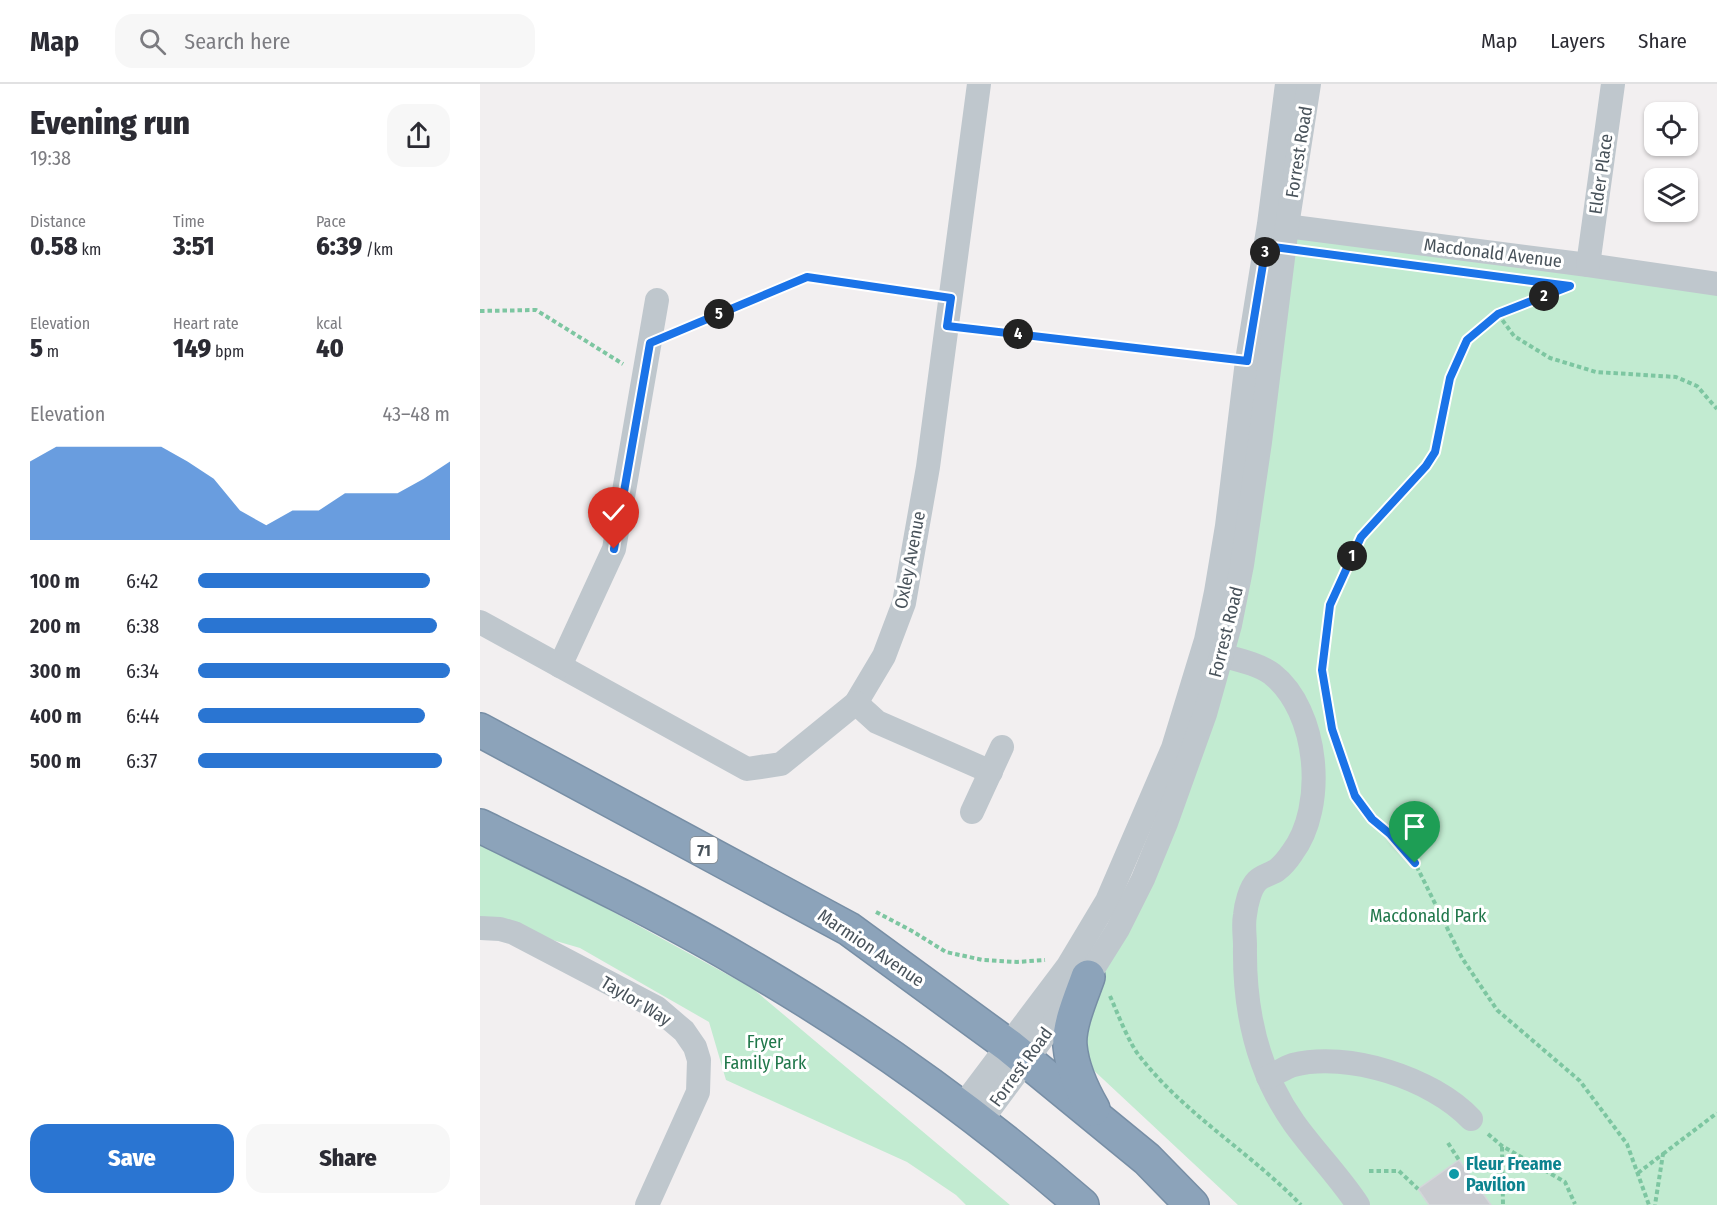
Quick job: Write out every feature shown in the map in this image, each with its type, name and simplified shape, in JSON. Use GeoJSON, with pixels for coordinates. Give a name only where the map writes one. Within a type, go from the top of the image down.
{"type":"FeatureCollection","features":[{"type":"Feature","properties":{"kind":"highway","name":"Marmion Avenue"},"geometry":{"type":"LineString","coordinates":[[480,730],[849,929],[1018,1053],[1147,1159],[1192,1205]]}},
{"type":"Feature","properties":{"kind":"highway"},"geometry":{"type":"LineString","coordinates":[[480,826],[637,904],[743,962],[859,1035],[971,1115],[1082,1205]]}},
{"type":"Feature","properties":{"kind":"highway"},"geometry":{"type":"LineString","coordinates":[[1078,972],[1070,1045],[1076,1073],[1096,1116]]}},
{"type":"Feature","properties":{"kind":"street","name":"Oxley Avenue"},"geometry":{"type":"LineString","coordinates":[[480,622],[747,769],[781,764],[856,703],[884,656],[904,603],[928,467],[979,84]]}},
{"type":"Feature","properties":{"kind":"street","name":"Forrest Road"},"geometry":{"type":"LineString","coordinates":[[971,1115],[1078,972],[1118,929],[1154,851],[1205,714],[1212,653],[1242,565],[1260,442],[1287,84]]}},
{"type":"Feature","properties":{"kind":"street","name":"Forrest Road"},"geometry":{"type":"LineString","coordinates":[[1278,225],[1304,126],[1309,84]]}},
{"type":"Feature","properties":{"kind":"street","name":"Elder Place"},"geometry":{"type":"LineString","coordinates":[[1588,265],[1613,84]]}},
{"type":"Feature","properties":{"kind":"street","name":"Macdonald Avenue"},"geometry":{"type":"LineString","coordinates":[[1278,225],[1717,284]]}},
{"type":"Feature","properties":{"kind":"street"},"geometry":{"type":"LineString","coordinates":[[560,666],[614,549],[657,300]]}},
{"type":"Feature","properties":{"kind":"street"},"geometry":{"type":"LineString","coordinates":[[1212,653],[1271,673],[1286,688],[1311,740],[1313,807],[1305,832],[1293,853],[1279,869],[1257,880],[1250,893],[1245,915],[1245,970],[1254,1039],[1268,1077],[1292,1121],[1358,1205]]}},
{"type":"Feature","properties":{"kind":"street"},"geometry":{"type":"LineString","coordinates":[[856,703],[877,722],[991,772]]}},
{"type":"Feature","properties":{"kind":"street"},"geometry":{"type":"LineString","coordinates":[[972,812],[1002,747]]}},
{"type":"Feature","properties":{"kind":"street","name":"Taylor Way"},"geometry":{"type":"LineString","coordinates":[[480,928],[500,929],[514,933],[657,1008],[684,1031],[695,1047],[699,1060],[698,1092],[647,1205]]}},
{"type":"Feature","properties":{"kind":"street"},"geometry":{"type":"LineString","coordinates":[[1268,1077],[1292,1066],[1332,1060],[1359,1065],[1388,1072],[1444,1095],[1472,1119]]}},
{"type":"Feature","properties":{"kind":"path"},"geometry":{"type":"LineString","coordinates":[[650,343],[807,277],[951,298]]}},
{"type":"Feature","properties":{"kind":"path"},"geometry":{"type":"LineString","coordinates":[[1558,284],[1570,286],[1498,314],[1467,340],[1450,378],[1435,452],[1426,466],[1361,537],[1330,605],[1322,670],[1332,729],[1355,796],[1372,819],[1390,834],[1415,863],[1462,958],[1497,1010],[1580,1081],[1628,1144],[1649,1205]]}},
{"type":"Feature","properties":{"kind":"path"},"geometry":{"type":"LineString","coordinates":[[480,311],[536,310],[619,363],[646,369]]}},
{"type":"Feature","properties":{"kind":"path"},"geometry":{"type":"LineString","coordinates":[[1498,314],[1514,336],[1550,358],[1596,372],[1676,377],[1698,386],[1717,409]]}},
{"type":"Feature","properties":{"kind":"path"},"geometry":{"type":"LineString","coordinates":[[947,326],[1229,359],[1227,370]]}},
{"type":"Feature","properties":{"kind":"path"},"geometry":{"type":"LineString","coordinates":[[870,908],[946,952],[983,960],[1017,962],[1051,960],[1078,972],[1106,989],[1139,1056],[1177,1097],[1276,1179],[1301,1205]]}},
{"type":"Feature","properties":{"kind":"path"},"geometry":{"type":"LineString","coordinates":[[1638,1173],[1717,1113]]}},
{"type":"Feature","properties":{"kind":"path"},"geometry":{"type":"LineString","coordinates":[[1472,1119],[1502,1146],[1565,1182],[1575,1204]]}},
{"type":"Feature","properties":{"kind":"path"},"geometry":{"type":"LineString","coordinates":[[1448,1143],[1460,1160]]}},
{"type":"Feature","properties":{"kind":"path"},"geometry":{"type":"LineString","coordinates":[[1502,1146],[1503,1205]]}},
{"type":"Feature","properties":{"kind":"path"},"geometry":{"type":"LineString","coordinates":[[1655,1205],[1663,1154]]}},
{"type":"Feature","properties":{"kind":"path"},"geometry":{"type":"LineString","coordinates":[[1369,1171],[1399,1172],[1418,1189]]}},
{"type":"Feature","properties":{"kind":"green space","name":"Macdonald Park"},"geometry":{"type":"Polygon","coordinates":[[[1292,234],[1717,286],[1717,1205],[1238,1205],[1058,1037],[1114,936],[1230,625],[1292,234]]]}},
{"type":"Feature","properties":{"kind":"green space","name":"Fryer Family Park"},"geometry":{"type":"Polygon","coordinates":[[[480,839],[752,988],[1010,1205],[966,1205],[956,1195],[907,1162],[726,1080],[709,1022],[580,948],[480,919],[480,839]]]}},
{"type":"Feature","properties":{"kind":"building","name":"Fleur Freame Pavilion"},"geometry":{"type":"Polygon","coordinates":[[[1459,1160],[1491,1205],[1429,1205],[1418,1189],[1459,1160]]]}},
{"type":"Feature","properties":{"kind":"place","name":"Fleur Freame Pavilion"},"geometry":{"type":"Point","coordinates":[1454,1174]}},
{"type":"Feature","properties":{"kind":"route"},"geometry":{"type":"LineString","coordinates":[[614,549],[650,343],[807,277],[951,298],[947,326],[1247,361],[1266,246],[1570,286],[1498,314],[1467,340],[1450,378],[1435,452],[1426,466],[1361,537],[1330,605],[1322,670],[1332,729],[1355,796],[1372,819],[1390,834],[1415,863]]}}]}
